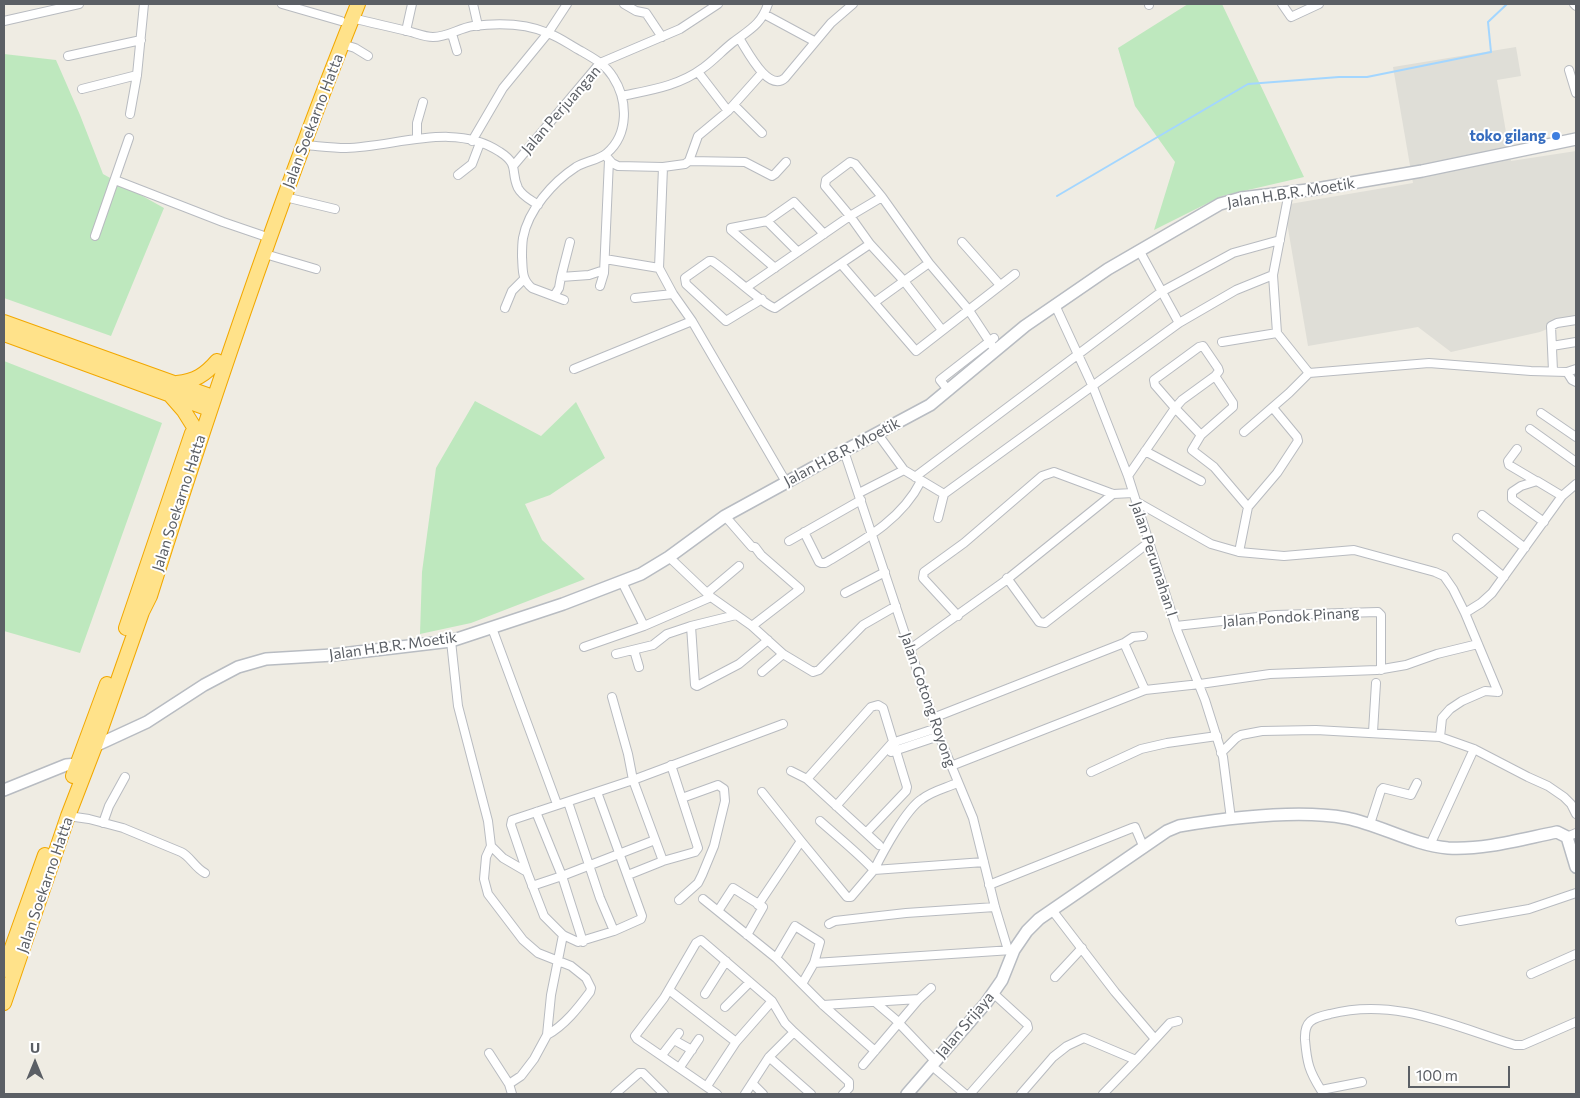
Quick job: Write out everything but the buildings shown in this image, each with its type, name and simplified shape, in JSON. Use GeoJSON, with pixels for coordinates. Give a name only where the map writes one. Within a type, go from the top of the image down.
{"type":"FeatureCollection","features":[{"type":"Feature","properties":{"kind":"highway","name":"Jalan Soekarno Hatta"},"geometry":{"type":"LineString","coordinates":[[4,970],[78,764],[194,427],[207,402],[265,254],[342,44],[348,4]]}},
{"type":"Feature","properties":{"kind":"highway","name":"Jalan Soekarno Hatta"},"geometry":{"type":"LineString","coordinates":[[4,1003],[68,816],[95,746],[142,612],[150,596],[207,402],[217,361],[264,236],[288,164],[347,20],[358,4]]}},
{"type":"Feature","properties":{"kind":"highway"},"geometry":{"type":"LineString","coordinates":[[4,322],[207,402]]}},
{"type":"Feature","properties":{"kind":"highway"},"geometry":{"type":"LineString","coordinates":[[4,334],[172,389],[199,378],[209,371],[217,361]]}},
{"type":"Feature","properties":{"kind":"highway"},"geometry":{"type":"LineString","coordinates":[[172,389],[194,427]]}},
{"type":"Feature","properties":{"kind":"street"},"geometry":{"type":"LineString","coordinates":[[4,21],[79,4]]}},
{"type":"Feature","properties":{"kind":"street"},"geometry":{"type":"LineString","coordinates":[[130,114],[137,75],[144,4]]}},
{"type":"Feature","properties":{"kind":"street"},"geometry":{"type":"LineString","coordinates":[[282,4],[347,20],[432,37],[452,34],[464,28],[511,24],[548,33],[600,63],[612,76],[622,96],[624,114],[622,129],[615,146],[607,158],[605,259],[600,286]]}},
{"type":"Feature","properties":{"kind":"street"},"geometry":{"type":"LineString","coordinates":[[406,31],[412,4]]}},
{"type":"Feature","properties":{"kind":"street"},"geometry":{"type":"LineString","coordinates":[[473,4],[478,26]]}},
{"type":"Feature","properties":{"kind":"street"},"geometry":{"type":"LineString","coordinates":[[458,175],[472,164],[476,142],[503,88],[548,33],[567,4]]}},
{"type":"Feature","properties":{"kind":"street"},"geometry":{"type":"LineString","coordinates":[[624,4],[636,11],[646,13],[662,37]]}},
{"type":"Feature","properties":{"kind":"street","name":"Jalan Perjuangan"},"geometry":{"type":"LineString","coordinates":[[514,164],[600,63],[680,29],[718,4]]}},
{"type":"Feature","properties":{"kind":"street"},"geometry":{"type":"LineString","coordinates":[[622,96],[667,86],[698,72],[756,25],[768,4]]}},
{"type":"Feature","properties":{"kind":"street"},"geometry":{"type":"LineString","coordinates":[[739,38],[762,73],[773,82],[782,81],[814,41],[853,4]]}},
{"type":"Feature","properties":{"kind":"street"},"geometry":{"type":"LineString","coordinates":[[1282,4],[1291,17],[1319,4]]}},
{"type":"Feature","properties":{"kind":"street"},"geometry":{"type":"LineString","coordinates":[[764,14],[814,41]]}},
{"type":"Feature","properties":{"kind":"street"},"geometry":{"type":"LineString","coordinates":[[452,34],[457,51]]}},
{"type":"Feature","properties":{"kind":"street"},"geometry":{"type":"LineString","coordinates":[[68,56],[141,40]]}},
{"type":"Feature","properties":{"kind":"street"},"geometry":{"type":"LineString","coordinates":[[342,44],[355,48],[368,56]]}},
{"type":"Feature","properties":{"kind":"street"},"geometry":{"type":"LineString","coordinates":[[1569,70],[1576,92]]}},
{"type":"Feature","properties":{"kind":"street"},"geometry":{"type":"LineString","coordinates":[[698,72],[728,111]]}},
{"type":"Feature","properties":{"kind":"street"},"geometry":{"type":"LineString","coordinates":[[689,161],[698,136],[728,111],[762,73]]}},
{"type":"Feature","properties":{"kind":"street"},"geometry":{"type":"LineString","coordinates":[[82,89],[137,75]]}},
{"type":"Feature","properties":{"kind":"street"},"geometry":{"type":"LineString","coordinates":[[417,139],[417,123],[423,102]]}},
{"type":"Feature","properties":{"kind":"street"},"geometry":{"type":"LineString","coordinates":[[734,105],[762,132]]}},
{"type":"Feature","properties":{"kind":"street"},"geometry":{"type":"LineString","coordinates":[[304,145],[346,148],[447,137],[476,142],[500,152],[514,164],[516,183],[521,192],[538,205]]}},
{"type":"Feature","properties":{"kind":"street"},"geometry":{"type":"LineString","coordinates":[[95,236],[129,138]]}},
{"type":"Feature","properties":{"kind":"street","name":"Jalan H.B.R. Moetik"},"geometry":{"type":"LineString","coordinates":[[95,746],[147,722],[204,685],[247,664],[266,659],[333,655],[451,641],[641,574],[669,557],[725,516],[922,410],[949,390],[994,344],[1108,268],[1220,204],[1241,198],[1422,171],[1576,139]]}},
{"type":"Feature","properties":{"kind":"street"},"geometry":{"type":"LineString","coordinates":[[564,300],[532,288],[524,279],[523,239],[538,205],[552,188],[584,162],[607,158],[618,166],[663,167],[679,166],[689,161],[745,162],[772,176],[786,162]]}},
{"type":"Feature","properties":{"kind":"street"},"geometry":{"type":"LineString","coordinates":[[942,330],[904,281],[870,244],[824,184],[826,180],[850,162],[855,164],[882,197],[929,263],[968,309],[994,344]]}},
{"type":"Feature","properties":{"kind":"street"},"geometry":{"type":"LineString","coordinates":[[663,167],[659,268],[786,482]]}},
{"type":"Feature","properties":{"kind":"street"},"geometry":{"type":"LineString","coordinates":[[115,180],[264,236]]}},
{"type":"Feature","properties":{"kind":"street"},"geometry":{"type":"LineString","coordinates":[[1290,192],[1273,275],[1277,334],[1308,373]]}},
{"type":"Feature","properties":{"kind":"street"},"geometry":{"type":"LineString","coordinates":[[285,197],[335,209]]}},
{"type":"Feature","properties":{"kind":"street"},"geometry":{"type":"LineString","coordinates":[[747,287],[850,216],[882,197]]}},
{"type":"Feature","properties":{"kind":"street"},"geometry":{"type":"LineString","coordinates":[[776,268],[731,229],[732,227],[767,221],[795,202],[824,234]]}},
{"type":"Feature","properties":{"kind":"street"},"geometry":{"type":"LineString","coordinates":[[767,221],[798,252]]}},
{"type":"Feature","properties":{"kind":"street"},"geometry":{"type":"LineString","coordinates":[[804,532],[821,563],[873,535],[898,514],[918,479],[1161,292],[1233,253],[1280,240]]}},
{"type":"Feature","properties":{"kind":"street"},"geometry":{"type":"LineString","coordinates":[[554,296],[559,288],[570,242]]}},
{"type":"Feature","properties":{"kind":"street"},"geometry":{"type":"LineString","coordinates":[[962,242],[1000,285]]}},
{"type":"Feature","properties":{"kind":"street"},"geometry":{"type":"LineString","coordinates":[[762,299],[726,321],[686,284],[685,278],[709,261],[712,261],[747,287],[762,299],[771,307],[776,307],[801,288],[870,244]]}},
{"type":"Feature","properties":{"kind":"street"},"geometry":{"type":"LineString","coordinates":[[1139,250],[1179,323]]}},
{"type":"Feature","properties":{"kind":"street"},"geometry":{"type":"LineString","coordinates":[[265,254],[316,270]]}},
{"type":"Feature","properties":{"kind":"street"},"geometry":{"type":"LineString","coordinates":[[605,259],[659,268]]}},
{"type":"Feature","properties":{"kind":"street"},"geometry":{"type":"LineString","coordinates":[[874,302],[929,263]]}},
{"type":"Feature","properties":{"kind":"street"},"geometry":{"type":"LineString","coordinates":[[841,264],[915,351],[1015,274]]}},
{"type":"Feature","properties":{"kind":"street"},"geometry":{"type":"LineString","coordinates":[[561,277],[589,275],[604,270]]}},
{"type":"Feature","properties":{"kind":"street"},"geometry":{"type":"LineString","coordinates":[[938,518],[944,494],[1179,323],[1242,287],[1273,275]]}},
{"type":"Feature","properties":{"kind":"street"},"geometry":{"type":"LineString","coordinates":[[505,308],[514,288],[524,279]]}},
{"type":"Feature","properties":{"kind":"street"},"geometry":{"type":"LineString","coordinates":[[635,298],[673,294]]}},
{"type":"Feature","properties":{"kind":"street","name":"Jalan Perumahan I"},"geometry":{"type":"LineString","coordinates":[[1055,305],[1093,387],[1128,476],[1176,626],[1200,684],[1223,757],[1231,820]]}},
{"type":"Feature","properties":{"kind":"street"},"geometry":{"type":"LineString","coordinates":[[1553,371],[1551,326],[1557,323],[1576,320]]}},
{"type":"Feature","properties":{"kind":"street"},"geometry":{"type":"LineString","coordinates":[[574,369],[692,321]]}},
{"type":"Feature","properties":{"kind":"street"},"geometry":{"type":"LineString","coordinates":[[1222,342],[1277,334]]}},
{"type":"Feature","properties":{"kind":"street"},"geometry":{"type":"LineString","coordinates":[[1552,346],[1576,342]]}},
{"type":"Feature","properties":{"kind":"street"},"geometry":{"type":"LineString","coordinates":[[1128,476],[1174,408],[1219,371],[1202,346],[1156,379],[1155,385],[1174,408],[1201,435]]}},
{"type":"Feature","properties":{"kind":"street"},"geometry":{"type":"LineString","coordinates":[[1244,432],[1273,408],[1308,373],[1429,363],[1567,372],[1576,369]]}},
{"type":"Feature","properties":{"kind":"street"},"geometry":{"type":"LineString","coordinates":[[1567,372],[1572,380],[1576,382]]}},
{"type":"Feature","properties":{"kind":"street"},"geometry":{"type":"LineString","coordinates":[[1215,376],[1233,402],[1233,407],[1201,435],[1192,450],[1214,467],[1248,507]]}},
{"type":"Feature","properties":{"kind":"street"},"geometry":{"type":"LineString","coordinates":[[1239,552],[1248,507],[1277,473],[1298,441],[1297,437],[1273,408]]}},
{"type":"Feature","properties":{"kind":"street"},"geometry":{"type":"LineString","coordinates":[[1541,413],[1576,437]]}},
{"type":"Feature","properties":{"kind":"street"},"geometry":{"type":"LineString","coordinates":[[1530,428],[1576,462]]}},
{"type":"Feature","properties":{"kind":"street"},"geometry":{"type":"LineString","coordinates":[[877,433],[904,470],[944,494]]}},
{"type":"Feature","properties":{"kind":"street"},"geometry":{"type":"LineString","coordinates":[[1517,449],[1508,462],[1509,465],[1562,496]]}},
{"type":"Feature","properties":{"kind":"street","name":"Jalan Gotong Royong"},"geometry":{"type":"LineString","coordinates":[[844,451],[933,718],[973,818],[995,907],[1011,950]]}},
{"type":"Feature","properties":{"kind":"street"},"geometry":{"type":"LineString","coordinates":[[1145,451],[1202,481]]}},
{"type":"Feature","properties":{"kind":"street"},"geometry":{"type":"LineString","coordinates":[[789,541],[904,470]]}},
{"type":"Feature","properties":{"kind":"street"},"geometry":{"type":"LineString","coordinates":[[958,616],[924,578],[924,572],[964,543],[1042,476],[1050,472],[1057,473],[1113,494],[1133,493]]}},
{"type":"Feature","properties":{"kind":"street"},"geometry":{"type":"LineString","coordinates":[[1536,481],[1518,487],[1510,496],[1544,522]]}},
{"type":"Feature","properties":{"kind":"street"},"geometry":{"type":"LineString","coordinates":[[1465,613],[1487,598],[1504,578],[1562,496],[1576,484]]}},
{"type":"Feature","properties":{"kind":"street"},"geometry":{"type":"LineString","coordinates":[[910,649],[958,616],[1113,494]]}},
{"type":"Feature","properties":{"kind":"street"},"geometry":{"type":"LineString","coordinates":[[1136,502],[1211,544],[1239,552],[1284,556],[1342,551],[1364,552],[1444,576],[1465,613],[1498,692],[1485,691],[1462,701],[1450,709],[1442,718],[1440,737]]}},
{"type":"Feature","properties":{"kind":"street"},"geometry":{"type":"LineString","coordinates":[[1482,515],[1525,548]]}},
{"type":"Feature","properties":{"kind":"street"},"geometry":{"type":"LineString","coordinates":[[725,516],[752,547],[755,547],[761,555],[800,589],[752,626]]}},
{"type":"Feature","properties":{"kind":"street"},"geometry":{"type":"LineString","coordinates":[[1457,538],[1504,578]]}},
{"type":"Feature","properties":{"kind":"street"},"geometry":{"type":"LineString","coordinates":[[1007,578],[1039,622],[1045,623],[1148,542]]}},
{"type":"Feature","properties":{"kind":"street"},"geometry":{"type":"LineString","coordinates":[[669,557],[709,595],[752,626],[783,654],[813,672],[816,672],[863,625],[896,606]]}},
{"type":"Feature","properties":{"kind":"street"},"geometry":{"type":"LineString","coordinates":[[584,647],[644,626],[709,595],[739,566]]}},
{"type":"Feature","properties":{"kind":"street"},"geometry":{"type":"LineString","coordinates":[[845,593],[885,572]]}},
{"type":"Feature","properties":{"kind":"street"},"geometry":{"type":"LineString","coordinates":[[622,582],[644,626]]}},
{"type":"Feature","properties":{"kind":"street","name":"Jalan Pondok Pinang"},"geometry":{"type":"LineString","coordinates":[[1176,626],[1276,616],[1378,612],[1381,615],[1381,670]]}},
{"type":"Feature","properties":{"kind":"street"},"geometry":{"type":"LineString","coordinates":[[616,654],[653,645],[667,634],[691,626],[736,615]]}},
{"type":"Feature","properties":{"kind":"street"},"geometry":{"type":"LineString","coordinates":[[691,626],[695,684],[697,686],[739,664],[768,640]]}},
{"type":"Feature","properties":{"kind":"street"},"geometry":{"type":"LineString","coordinates":[[492,628],[557,804]]}},
{"type":"Feature","properties":{"kind":"street"},"geometry":{"type":"LineString","coordinates":[[933,718],[1124,643],[1132,637],[1143,636]]}},
{"type":"Feature","properties":{"kind":"street"},"geometry":{"type":"LineString","coordinates":[[451,641],[458,706],[484,802],[491,846],[485,862],[484,879],[488,894],[532,949],[544,956],[571,966],[586,978],[592,990],[571,1015],[557,1029],[547,1035]]}},
{"type":"Feature","properties":{"kind":"street"},"geometry":{"type":"LineString","coordinates":[[1124,643],[1144,690]]}},
{"type":"Feature","properties":{"kind":"street"},"geometry":{"type":"LineString","coordinates":[[951,766],[1144,690],[1295,672],[1381,670],[1406,665],[1437,654],[1478,644]]}},
{"type":"Feature","properties":{"kind":"street"},"geometry":{"type":"LineString","coordinates":[[634,650],[639,667]]}},
{"type":"Feature","properties":{"kind":"street"},"geometry":{"type":"LineString","coordinates":[[762,672],[783,654]]}},
{"type":"Feature","properties":{"kind":"street"},"geometry":{"type":"LineString","coordinates":[[1373,732],[1376,683]]}},
{"type":"Feature","properties":{"kind":"street"},"geometry":{"type":"LineString","coordinates":[[612,697],[628,754],[633,780],[663,861]]}},
{"type":"Feature","properties":{"kind":"street"},"geometry":{"type":"LineString","coordinates":[[807,779],[874,705],[882,708],[907,789],[866,833]]}},
{"type":"Feature","properties":{"kind":"street"},"geometry":{"type":"LineString","coordinates":[[597,792],[642,916],[641,919],[614,931],[584,942],[575,942],[563,935],[544,916],[510,823],[514,818],[633,780],[783,724]]}},
{"type":"Feature","properties":{"kind":"street"},"geometry":{"type":"LineString","coordinates":[[1221,753],[1236,738],[1248,732],[1316,730],[1440,737],[1474,749],[1548,786],[1564,797],[1571,804],[1576,814]]}},
{"type":"Feature","properties":{"kind":"street"},"geometry":{"type":"LineString","coordinates":[[836,806],[880,756],[894,747],[938,732]]}},
{"type":"Feature","properties":{"kind":"street"},"geometry":{"type":"LineString","coordinates":[[1091,772],[1141,749],[1167,743],[1217,736]]}},
{"type":"Feature","properties":{"kind":"street"},"geometry":{"type":"LineString","coordinates":[[1430,844],[1474,749]]}},
{"type":"Feature","properties":{"kind":"street"},"geometry":{"type":"LineString","coordinates":[[4,790],[66,765],[78,764]]}},
{"type":"Feature","properties":{"kind":"street"},"geometry":{"type":"LineString","coordinates":[[628,875],[663,861],[695,852],[698,848],[671,765]]}},
{"type":"Feature","properties":{"kind":"street"},"geometry":{"type":"LineString","coordinates":[[791,770],[807,779],[879,845]]}},
{"type":"Feature","properties":{"kind":"street"},"geometry":{"type":"LineString","coordinates":[[103,823],[109,806],[125,777]]}},
{"type":"Feature","properties":{"kind":"street"},"geometry":{"type":"LineString","coordinates":[[762,792],[846,897],[851,897],[874,870],[890,840],[915,804],[928,795],[958,783]]}},
{"type":"Feature","properties":{"kind":"street"},"geometry":{"type":"LineString","coordinates":[[1370,824],[1381,790],[1384,788],[1410,795],[1417,783]]}},
{"type":"Feature","properties":{"kind":"street"},"geometry":{"type":"LineString","coordinates":[[679,900],[690,891],[702,875],[714,846],[725,801],[724,789],[718,785],[682,798]]}},
{"type":"Feature","properties":{"kind":"street"},"geometry":{"type":"LineString","coordinates":[[568,802],[600,898],[614,931]]}},
{"type":"Feature","properties":{"kind":"street"},"geometry":{"type":"LineString","coordinates":[[536,812],[562,876],[584,942]]}},
{"type":"Feature","properties":{"kind":"street","name":"Jalan Srijaya"},"geometry":{"type":"LineString","coordinates":[[907,1094],[986,1003],[1002,980],[1011,950],[1039,919],[1167,831],[1179,826],[1281,815],[1322,815],[1370,824],[1400,836],[1450,848],[1482,847],[1557,832],[1572,835]]}},
{"type":"Feature","properties":{"kind":"street"},"geometry":{"type":"LineString","coordinates":[[68,816],[123,828],[184,853],[195,866],[205,873]]}},
{"type":"Feature","properties":{"kind":"street"},"geometry":{"type":"LineString","coordinates":[[820,821],[846,845],[858,853],[874,870]]}},
{"type":"Feature","properties":{"kind":"street"},"geometry":{"type":"LineString","coordinates":[[989,884],[1132,828],[1135,828],[1144,848]]}},
{"type":"Feature","properties":{"kind":"street"},"geometry":{"type":"LineString","coordinates":[[1572,835],[1576,867]]}},
{"type":"Feature","properties":{"kind":"street"},"geometry":{"type":"LineString","coordinates":[[532,886],[655,840]]}},
{"type":"Feature","properties":{"kind":"street"},"geometry":{"type":"LineString","coordinates":[[758,905],[800,841]]}},
{"type":"Feature","properties":{"kind":"street"},"geometry":{"type":"LineString","coordinates":[[491,846],[503,858],[527,872]]}},
{"type":"Feature","properties":{"kind":"street"},"geometry":{"type":"LineString","coordinates":[[874,870],[984,862]]}},
{"type":"Feature","properties":{"kind":"street"},"geometry":{"type":"LineString","coordinates":[[718,911],[733,888],[763,908],[747,935]]}},
{"type":"Feature","properties":{"kind":"street"},"geometry":{"type":"LineString","coordinates":[[1460,920],[1530,909],[1576,893]]}},
{"type":"Feature","properties":{"kind":"street"},"geometry":{"type":"LineString","coordinates":[[702,899],[776,958],[823,1005],[875,1050]]}},
{"type":"Feature","properties":{"kind":"street"},"geometry":{"type":"LineString","coordinates":[[829,924],[835,921],[906,913],[995,907]]}},
{"type":"Feature","properties":{"kind":"street"},"geometry":{"type":"LineString","coordinates":[[1052,910],[1115,992],[1156,1039]]}},
{"type":"Feature","properties":{"kind":"street"},"geometry":{"type":"LineString","coordinates":[[776,958],[795,926],[820,942],[814,963],[802,984]]}},
{"type":"Feature","properties":{"kind":"street"},"geometry":{"type":"LineString","coordinates":[[509,1084],[522,1076],[547,1035],[551,995],[563,935]]}},
{"type":"Feature","properties":{"kind":"street"},"geometry":{"type":"LineString","coordinates":[[717,1094],[635,1036],[669,990],[699,941],[702,941],[772,1001],[785,1023],[849,1082],[850,1086],[844,1094]]}},
{"type":"Feature","properties":{"kind":"street"},"geometry":{"type":"LineString","coordinates":[[1054,977],[1082,948]]}},
{"type":"Feature","properties":{"kind":"street"},"geometry":{"type":"LineString","coordinates":[[814,963],[1011,950]]}},
{"type":"Feature","properties":{"kind":"street"},"geometry":{"type":"LineString","coordinates":[[1531,974],[1576,954]]}},
{"type":"Feature","properties":{"kind":"street"},"geometry":{"type":"LineString","coordinates":[[705,994],[726,961]]}},
{"type":"Feature","properties":{"kind":"street"},"geometry":{"type":"LineString","coordinates":[[725,1006],[750,982]]}},
{"type":"Feature","properties":{"kind":"street"},"geometry":{"type":"LineString","coordinates":[[863,1065],[919,999],[931,988]]}},
{"type":"Feature","properties":{"kind":"street"},"geometry":{"type":"LineString","coordinates":[[669,990],[736,1042]]}},
{"type":"Feature","properties":{"kind":"street"},"geometry":{"type":"LineString","coordinates":[[970,1094],[1028,1028],[1027,1024],[993,993]]}},
{"type":"Feature","properties":{"kind":"street"},"geometry":{"type":"LineString","coordinates":[[823,1005],[919,999]]}},
{"type":"Feature","properties":{"kind":"street"},"geometry":{"type":"LineString","coordinates":[[708,1086],[736,1042],[772,1001]]}},
{"type":"Feature","properties":{"kind":"street"},"geometry":{"type":"LineString","coordinates":[[875,1002],[898,1024],[933,1064],[965,1094]]}},
{"type":"Feature","properties":{"kind":"street"},"geometry":{"type":"LineString","coordinates":[[1362,1082],[1322,1092],[1308,1068],[1305,1030],[1312,1020],[1347,1009],[1379,1008],[1406,1011],[1515,1045],[1523,1045],[1576,1022]]}},
{"type":"Feature","properties":{"kind":"street"},"geometry":{"type":"LineString","coordinates":[[1103,1094],[1170,1023],[1178,1021]]}},
{"type":"Feature","properties":{"kind":"street"},"geometry":{"type":"LineString","coordinates":[[745,1094],[769,1057],[794,1032]]}},
{"type":"Feature","properties":{"kind":"street"},"geometry":{"type":"LineString","coordinates":[[662,1055],[679,1033]]}},
{"type":"Feature","properties":{"kind":"street"},"geometry":{"type":"LineString","coordinates":[[1021,1094],[1053,1057],[1067,1046],[1084,1038],[1136,1060]]}},
{"type":"Feature","properties":{"kind":"street"},"geometry":{"type":"LineString","coordinates":[[680,1067],[699,1039]]}},
{"type":"Feature","properties":{"kind":"street"},"geometry":{"type":"LineString","coordinates":[[674,1040],[692,1050]]}},
{"type":"Feature","properties":{"kind":"street"},"geometry":{"type":"LineString","coordinates":[[489,1053],[509,1084],[512,1094]]}},
{"type":"Feature","properties":{"kind":"street"},"geometry":{"type":"LineString","coordinates":[[769,1057],[811,1094]]}},
{"type":"Feature","properties":{"kind":"street"},"geometry":{"type":"LineString","coordinates":[[615,1094],[640,1073],[643,1073],[664,1094]]}},
{"type":"Feature","properties":{"kind":"street"},"geometry":{"type":"LineString","coordinates":[[752,1083],[763,1094]]}},
{"type":"Feature","properties":{"kind":"shaded area"},"geometry":{"type":"Polygon","coordinates":[[[1516,47],[1521,76],[1497,80],[1511,161],[1576,151],[1576,317],[1540,332],[1451,352],[1418,327],[1308,346],[1284,205],[1413,183],[1393,67],[1516,47]]]}},
{"type":"Feature","properties":{"kind":"green space"},"geometry":{"type":"Polygon","coordinates":[[[1188,4],[1222,4],[1304,177],[1222,196],[1154,230],[1175,162],[1135,106],[1118,48],[1188,4]]]}},
{"type":"Feature","properties":{"kind":"green space"},"geometry":{"type":"Polygon","coordinates":[[[4,54],[56,60],[103,174],[164,208],[111,336],[4,298],[4,54]]]}},
{"type":"Feature","properties":{"kind":"green space"},"geometry":{"type":"Polygon","coordinates":[[[4,361],[162,423],[80,653],[4,631],[4,361]]]}},
{"type":"Feature","properties":{"kind":"green space"},"geometry":{"type":"Polygon","coordinates":[[[475,401],[541,436],[576,402],[605,458],[550,495],[525,504],[542,540],[585,579],[471,623],[420,634],[422,572],[436,468],[475,401]]]}},
{"type":"Feature","properties":{"kind":"waterway"},"geometry":{"type":"LineString","coordinates":[[1057,196],[1248,84],[1339,77],[1367,77],[1491,52],[1488,22],[1507,4]]}},
{"type":"Feature","properties":{"kind":"place","name":"toko gilang"},"geometry":{"type":"Point","coordinates":[1556,136]}}]}
